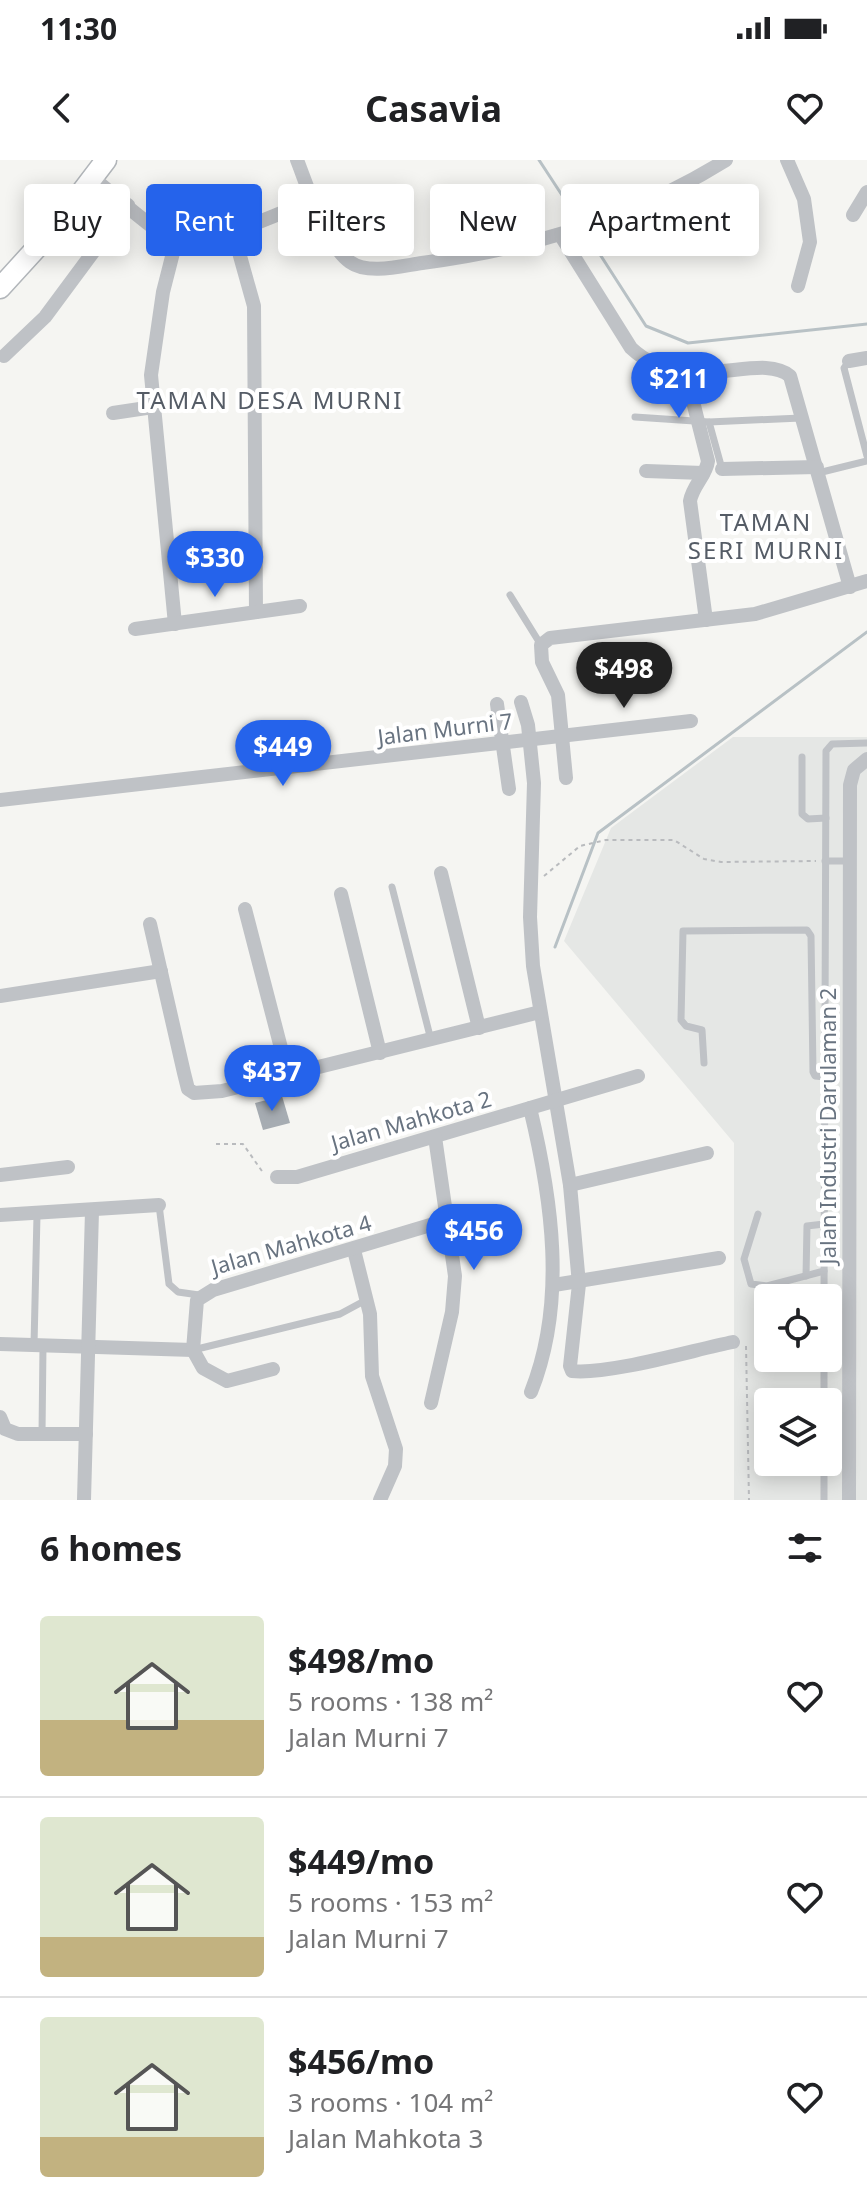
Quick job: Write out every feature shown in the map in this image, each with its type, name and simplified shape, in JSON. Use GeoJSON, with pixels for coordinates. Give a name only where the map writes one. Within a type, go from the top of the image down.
{"type":"FeatureCollection","features":[{"type":"Feature","properties":{"kind":"street"},"geometry":{"type":"LineString","coordinates":[[0,288],[52,231],[106,160]]}},
{"type":"Feature","properties":{"kind":"street"},"geometry":{"type":"LineString","coordinates":[[787,160],[804,199],[810,242],[798,286]]}},
{"type":"Feature","properties":{"kind":"street"},"geometry":{"type":"LineString","coordinates":[[300,161],[307,184]]}},
{"type":"Feature","properties":{"kind":"street"},"geometry":{"type":"LineString","coordinates":[[681,184],[723,161]]}},
{"type":"Feature","properties":{"kind":"street"},"geometry":{"type":"LineString","coordinates":[[93,178],[101,184]]}},
{"type":"Feature","properties":{"kind":"street"},"geometry":{"type":"LineString","coordinates":[[853,215],[867,192]]}},
{"type":"Feature","properties":{"kind":"street"},"geometry":{"type":"LineString","coordinates":[[346,256],[357,266],[394,267],[461,258],[561,234]]}},
{"type":"Feature","properties":{"kind":"street"},"geometry":{"type":"LineString","coordinates":[[4,356],[45,317],[90,256]]}},
{"type":"Feature","properties":{"kind":"street"},"geometry":{"type":"LineString","coordinates":[[173,256],[153,350],[153,407],[175,624]]}},
{"type":"Feature","properties":{"kind":"street"},"geometry":{"type":"LineString","coordinates":[[241,256],[252,293],[255,318],[256,612]]}},
{"type":"Feature","properties":{"kind":"street"},"geometry":{"type":"LineString","coordinates":[[580,256],[631,348],[648,361],[686,374],[771,369],[790,376],[805,418],[850,587]]}},
{"type":"Feature","properties":{"kind":"street"},"geometry":{"type":"LineString","coordinates":[[849,361],[867,358]]}},
{"type":"Feature","properties":{"kind":"street"},"geometry":{"type":"LineString","coordinates":[[686,374],[704,421],[708,461],[695,484],[690,501],[706,620]]}},
{"type":"Feature","properties":{"kind":"street"},"geometry":{"type":"LineString","coordinates":[[113,413],[153,407]]}},
{"type":"Feature","properties":{"kind":"street"},"geometry":{"type":"LineString","coordinates":[[722,469],[817,470]]}},
{"type":"Feature","properties":{"kind":"street"},"geometry":{"type":"LineString","coordinates":[[646,471],[703,473]]}},
{"type":"Feature","properties":{"kind":"street"},"geometry":{"type":"LineString","coordinates":[[566,778],[556,686],[542,662],[541,645],[564,635],[779,610],[867,581]]}},
{"type":"Feature","properties":{"kind":"street"},"geometry":{"type":"LineString","coordinates":[[135,629],[300,606]]}},
{"type":"Feature","properties":{"kind":"street"},"geometry":{"type":"LineString","coordinates":[[521,702],[530,740],[534,783],[531,888],[533,966],[570,1185],[579,1284],[572,1371],[602,1369],[733,1342]]}},
{"type":"Feature","properties":{"kind":"street"},"geometry":{"type":"LineString","coordinates":[[497,704],[509,789]]}},
{"type":"Feature","properties":{"kind":"street","name":"Jalan Murni 7"},"geometry":{"type":"LineString","coordinates":[[0,800],[691,721]]}},
{"type":"Feature","properties":{"kind":"street","name":"Jalan Industri Darulaman 2"},"geometry":{"type":"LineString","coordinates":[[849,1500],[850,785],[854,770],[867,759]]}},
{"type":"Feature","properties":{"kind":"street"},"geometry":{"type":"LineString","coordinates":[[441,873],[479,1028]]}},
{"type":"Feature","properties":{"kind":"street"},"geometry":{"type":"LineString","coordinates":[[341,894],[380,1053]]}},
{"type":"Feature","properties":{"kind":"street"},"geometry":{"type":"LineString","coordinates":[[245,909],[288,1075]]}},
{"type":"Feature","properties":{"kind":"street"},"geometry":{"type":"LineString","coordinates":[[150,924],[188,1089],[204,1095],[540,1012]]}},
{"type":"Feature","properties":{"kind":"street"},"geometry":{"type":"LineString","coordinates":[[0,996],[161,971]]}},
{"type":"Feature","properties":{"kind":"street","name":"Jalan Mahkota 2"},"geometry":{"type":"LineString","coordinates":[[277,1177],[297,1177],[638,1076]]}},
{"type":"Feature","properties":{"kind":"street"},"geometry":{"type":"LineString","coordinates":[[530,1108],[545,1190],[554,1285],[543,1357],[531,1392]]}},
{"type":"Feature","properties":{"kind":"street"},"geometry":{"type":"LineString","coordinates":[[431,1403],[455,1295],[435,1137]]}},
{"type":"Feature","properties":{"kind":"street"},"geometry":{"type":"LineString","coordinates":[[570,1185],[707,1153]]}},
{"type":"Feature","properties":{"kind":"street"},"geometry":{"type":"LineString","coordinates":[[0,1175],[68,1167]]}},
{"type":"Feature","properties":{"kind":"street"},"geometry":{"type":"LineString","coordinates":[[0,1215],[159,1205]]}},
{"type":"Feature","properties":{"kind":"street"},"geometry":{"type":"LineString","coordinates":[[84,1500],[92,1211]]}},
{"type":"Feature","properties":{"kind":"street","name":"Jalan Mahkota 4"},"geometry":{"type":"LineString","coordinates":[[193,1350],[195,1304],[203,1295],[447,1220]]}},
{"type":"Feature","properties":{"kind":"street"},"geometry":{"type":"LineString","coordinates":[[354,1250],[366,1299],[372,1376],[396,1449],[395,1466],[380,1500]]}},
{"type":"Feature","properties":{"kind":"street"},"geometry":{"type":"LineString","coordinates":[[554,1285],[579,1284],[719,1258]]}},
{"type":"Feature","properties":{"kind":"street"},"geometry":{"type":"LineString","coordinates":[[0,1344],[193,1350],[203,1368],[227,1381],[273,1369]]}},
{"type":"Feature","properties":{"kind":"street"},"geometry":{"type":"LineString","coordinates":[[0,1417],[5,1429],[11,1432],[86,1434]]}},
{"type":"Feature","properties":{"kind":"lane"},"geometry":{"type":"LineString","coordinates":[[817,470],[867,459],[844,368],[849,361]]}},
{"type":"Feature","properties":{"kind":"lane"},"geometry":{"type":"LineString","coordinates":[[635,417],[704,421],[805,418]]}},
{"type":"Feature","properties":{"kind":"lane"},"geometry":{"type":"LineString","coordinates":[[704,421],[722,469]]}},
{"type":"Feature","properties":{"kind":"lane"},"geometry":{"type":"LineString","coordinates":[[510,595],[541,645]]}},
{"type":"Feature","properties":{"kind":"lane"},"geometry":{"type":"LineString","coordinates":[[824,1284],[827,747],[867,743]]}},
{"type":"Feature","properties":{"kind":"lane"},"geometry":{"type":"LineString","coordinates":[[802,757],[802,814],[808,819],[826,818]]}},
{"type":"Feature","properties":{"kind":"lane"},"geometry":{"type":"LineString","coordinates":[[825,861],[850,861]]}},
{"type":"Feature","properties":{"kind":"lane"},"geometry":{"type":"LineString","coordinates":[[392,887],[431,1040]]}},
{"type":"Feature","properties":{"kind":"lane"},"geometry":{"type":"LineString","coordinates":[[704,1063],[702,1030],[686,1026],[681,1020],[683,931],[807,930],[811,936],[813,1072],[815,1076],[825,1077]]}},
{"type":"Feature","properties":{"kind":"lane"},"geometry":{"type":"LineString","coordinates":[[159,1205],[169,1284],[178,1292],[203,1295]]}},
{"type":"Feature","properties":{"kind":"lane"},"geometry":{"type":"LineString","coordinates":[[758,1214],[746,1249],[751,1284],[767,1286],[824,1271]]}},
{"type":"Feature","properties":{"kind":"lane"},"geometry":{"type":"LineString","coordinates":[[37,1215],[42,1434]]}},
{"type":"Feature","properties":{"kind":"lane"},"geometry":{"type":"LineString","coordinates":[[806,1276],[807,1226],[824,1224]]}},
{"type":"Feature","properties":{"kind":"lane"},"geometry":{"type":"LineString","coordinates":[[193,1350],[340,1314],[366,1299]]}},
{"type":"Feature","properties":{"kind":"lane"},"geometry":{"type":"LineString","coordinates":[[824,1476],[824,1500]]}},
{"type":"Feature","properties":{"kind":"path"},"geometry":{"type":"LineString","coordinates":[[531,888],[573,851],[591,841],[674,840],[704,859],[721,862],[825,861]]}},
{"type":"Feature","properties":{"kind":"path"},"geometry":{"type":"LineString","coordinates":[[216,1144],[243,1144],[260,1171],[277,1177]]}},
{"type":"Feature","properties":{"kind":"path"},"geometry":{"type":"LineString","coordinates":[[749,1354],[749,1500]]}},
{"type":"Feature","properties":{"kind":"shaded area"},"geometry":{"type":"Polygon","coordinates":[[[284,723],[287,763],[257,765],[254,725],[284,723]]]}},
{"type":"Feature","properties":{"kind":"shaded area"},"geometry":{"type":"Polygon","coordinates":[[[733,737],[867,737],[867,1500],[734,1500],[734,1143],[564,941],[611,828],[733,737]]]}},
{"type":"Feature","properties":{"kind":"building"},"geometry":{"type":"Polygon","coordinates":[[[282,1096],[290,1123],[263,1130],[255,1103],[282,1096]]]}},
{"type":"Feature","properties":{"kind":"waterway"},"geometry":{"type":"LineString","coordinates":[[539,160],[561,194]]}},
{"type":"Feature","properties":{"kind":"waterway"},"geometry":{"type":"LineString","coordinates":[[601,256],[646,326],[688,343],[867,324]]}},
{"type":"Feature","properties":{"kind":"waterway"},"geometry":{"type":"LineString","coordinates":[[555,947],[598,833],[867,632]]}},
{"type":"Feature","properties":{"kind":"district","name":"TAMAN DESA MURNI"},"geometry":{"type":"Point","coordinates":[270,399]}},
{"type":"Feature","properties":{"kind":"district","name":"TAMAN SERI MURNI"},"geometry":{"type":"Point","coordinates":[766,535]}}]}
